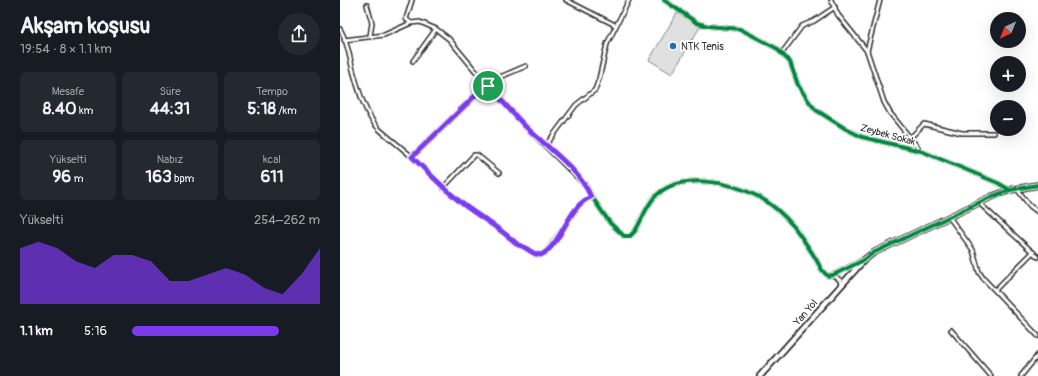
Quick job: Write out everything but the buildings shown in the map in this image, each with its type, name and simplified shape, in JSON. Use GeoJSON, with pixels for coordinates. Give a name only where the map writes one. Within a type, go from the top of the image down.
{"type":"FeatureCollection","features":[{"type":"Feature","properties":{"kind":"street"},"geometry":{"type":"LineString","coordinates":[[411,24],[406,19],[412,0]]}},
{"type":"Feature","properties":{"kind":"street"},"geometry":{"type":"LineString","coordinates":[[566,0],[615,26]]}},
{"type":"Feature","properties":{"kind":"street"},"geometry":{"type":"LineString","coordinates":[[546,146],[576,105],[595,90],[608,44],[615,26],[629,0]]}},
{"type":"Feature","properties":{"kind":"street","name":"Zeybek Sokak"},"geometry":{"type":"LineString","coordinates":[[664,0],[697,23],[708,26],[740,29],[776,48],[790,62],[798,85],[816,110],[862,138],[921,151],[998,182],[1010,190]]}},
{"type":"Feature","properties":{"kind":"street"},"geometry":{"type":"LineString","coordinates":[[831,0],[838,15],[867,51],[884,102],[890,113],[909,139],[921,151]]}},
{"type":"Feature","properties":{"kind":"street"},"geometry":{"type":"LineString","coordinates":[[867,51],[880,0]]}},
{"type":"Feature","properties":{"kind":"street"},"geometry":{"type":"LineString","coordinates":[[367,5],[372,23],[370,36]]}},
{"type":"Feature","properties":{"kind":"street"},"geometry":{"type":"LineString","coordinates":[[782,53],[802,26],[814,22],[835,8]]}},
{"type":"Feature","properties":{"kind":"street"},"geometry":{"type":"LineString","coordinates":[[344,40],[384,35],[420,22],[436,29],[449,39],[487,85],[586,186],[591,197],[610,223],[624,236],[630,236],[635,231],[657,194],[674,185],[702,180],[755,194],[766,201],[786,218],[806,244],[822,270],[828,276],[864,260]]}},
{"type":"Feature","properties":{"kind":"street"},"geometry":{"type":"LineString","coordinates":[[340,29],[364,101],[379,128],[444,188],[483,219],[509,236],[518,245],[536,255],[544,253],[582,202],[591,197]]}},
{"type":"Feature","properties":{"kind":"street"},"geometry":{"type":"LineString","coordinates":[[413,61],[436,29]]}},
{"type":"Feature","properties":{"kind":"street"},"geometry":{"type":"LineString","coordinates":[[412,157],[487,85],[526,66]]}},
{"type":"Feature","properties":{"kind":"street"},"geometry":{"type":"LineString","coordinates":[[909,139],[924,124],[962,133],[990,133]]}},
{"type":"Feature","properties":{"kind":"street"},"geometry":{"type":"LineString","coordinates":[[444,188],[474,155],[477,155],[499,173]]}},
{"type":"Feature","properties":{"kind":"street"},"geometry":{"type":"LineString","coordinates":[[1010,190],[1017,190],[1038,185]]}},
{"type":"Feature","properties":{"kind":"street","name":"Yan Yol"},"geometry":{"type":"LineString","coordinates":[[760,376],[864,260],[874,253],[949,217],[1010,190]]}},
{"type":"Feature","properties":{"kind":"street"},"geometry":{"type":"LineString","coordinates":[[1017,190],[1030,206],[1038,212]]}},
{"type":"Feature","properties":{"kind":"street"},"geometry":{"type":"LineString","coordinates":[[979,203],[1038,257]]}},
{"type":"Feature","properties":{"kind":"street"},"geometry":{"type":"LineString","coordinates":[[949,217],[973,250],[979,272],[1038,336]]}},
{"type":"Feature","properties":{"kind":"street"},"geometry":{"type":"LineString","coordinates":[[995,290],[1033,252]]}},
{"type":"Feature","properties":{"kind":"street"},"geometry":{"type":"LineString","coordinates":[[833,275],[840,280],[841,285]]}},
{"type":"Feature","properties":{"kind":"street"},"geometry":{"type":"LineString","coordinates":[[951,330],[991,376]]}},
{"type":"Feature","properties":{"kind":"street"},"geometry":{"type":"LineString","coordinates":[[1021,376],[1038,355]]}},
{"type":"Feature","properties":{"kind":"shaded area","name":"NTK Tenis"},"geometry":{"type":"Polygon","coordinates":[[[677,13],[700,27],[672,74],[649,60],[677,13]]]}},
{"type":"Feature","properties":{"kind":"cycle path"},"geometry":{"type":"LineString","coordinates":[[664,0],[697,23],[708,26],[740,29],[776,48],[790,62],[798,85],[816,110],[846,129],[862,137],[921,151],[998,183],[1010,190]]}},
{"type":"Feature","properties":{"kind":"cycle path"},"geometry":{"type":"LineString","coordinates":[[412,157],[464,205],[512,239],[518,245],[536,255],[545,253],[582,202],[591,197],[610,223],[624,236],[630,236],[635,231],[655,196],[669,187],[694,181],[720,183],[733,186],[761,198],[782,214],[795,228],[812,252],[821,269],[828,276],[864,260],[873,253],[991,197],[1010,190],[1038,185]]}},
{"type":"Feature","properties":{"kind":"place","name":"NTK Tenis"},"geometry":{"type":"Point","coordinates":[673,46]}},
{"type":"Feature","properties":{"kind":"route"},"geometry":{"type":"LineString","coordinates":[[488,86],[525,126],[572,170],[586,186],[591,197],[582,202],[550,247],[541,255],[536,255],[518,245],[509,236],[463,204],[436,181],[412,157],[450,122],[482,89],[488,86]]}}]}
